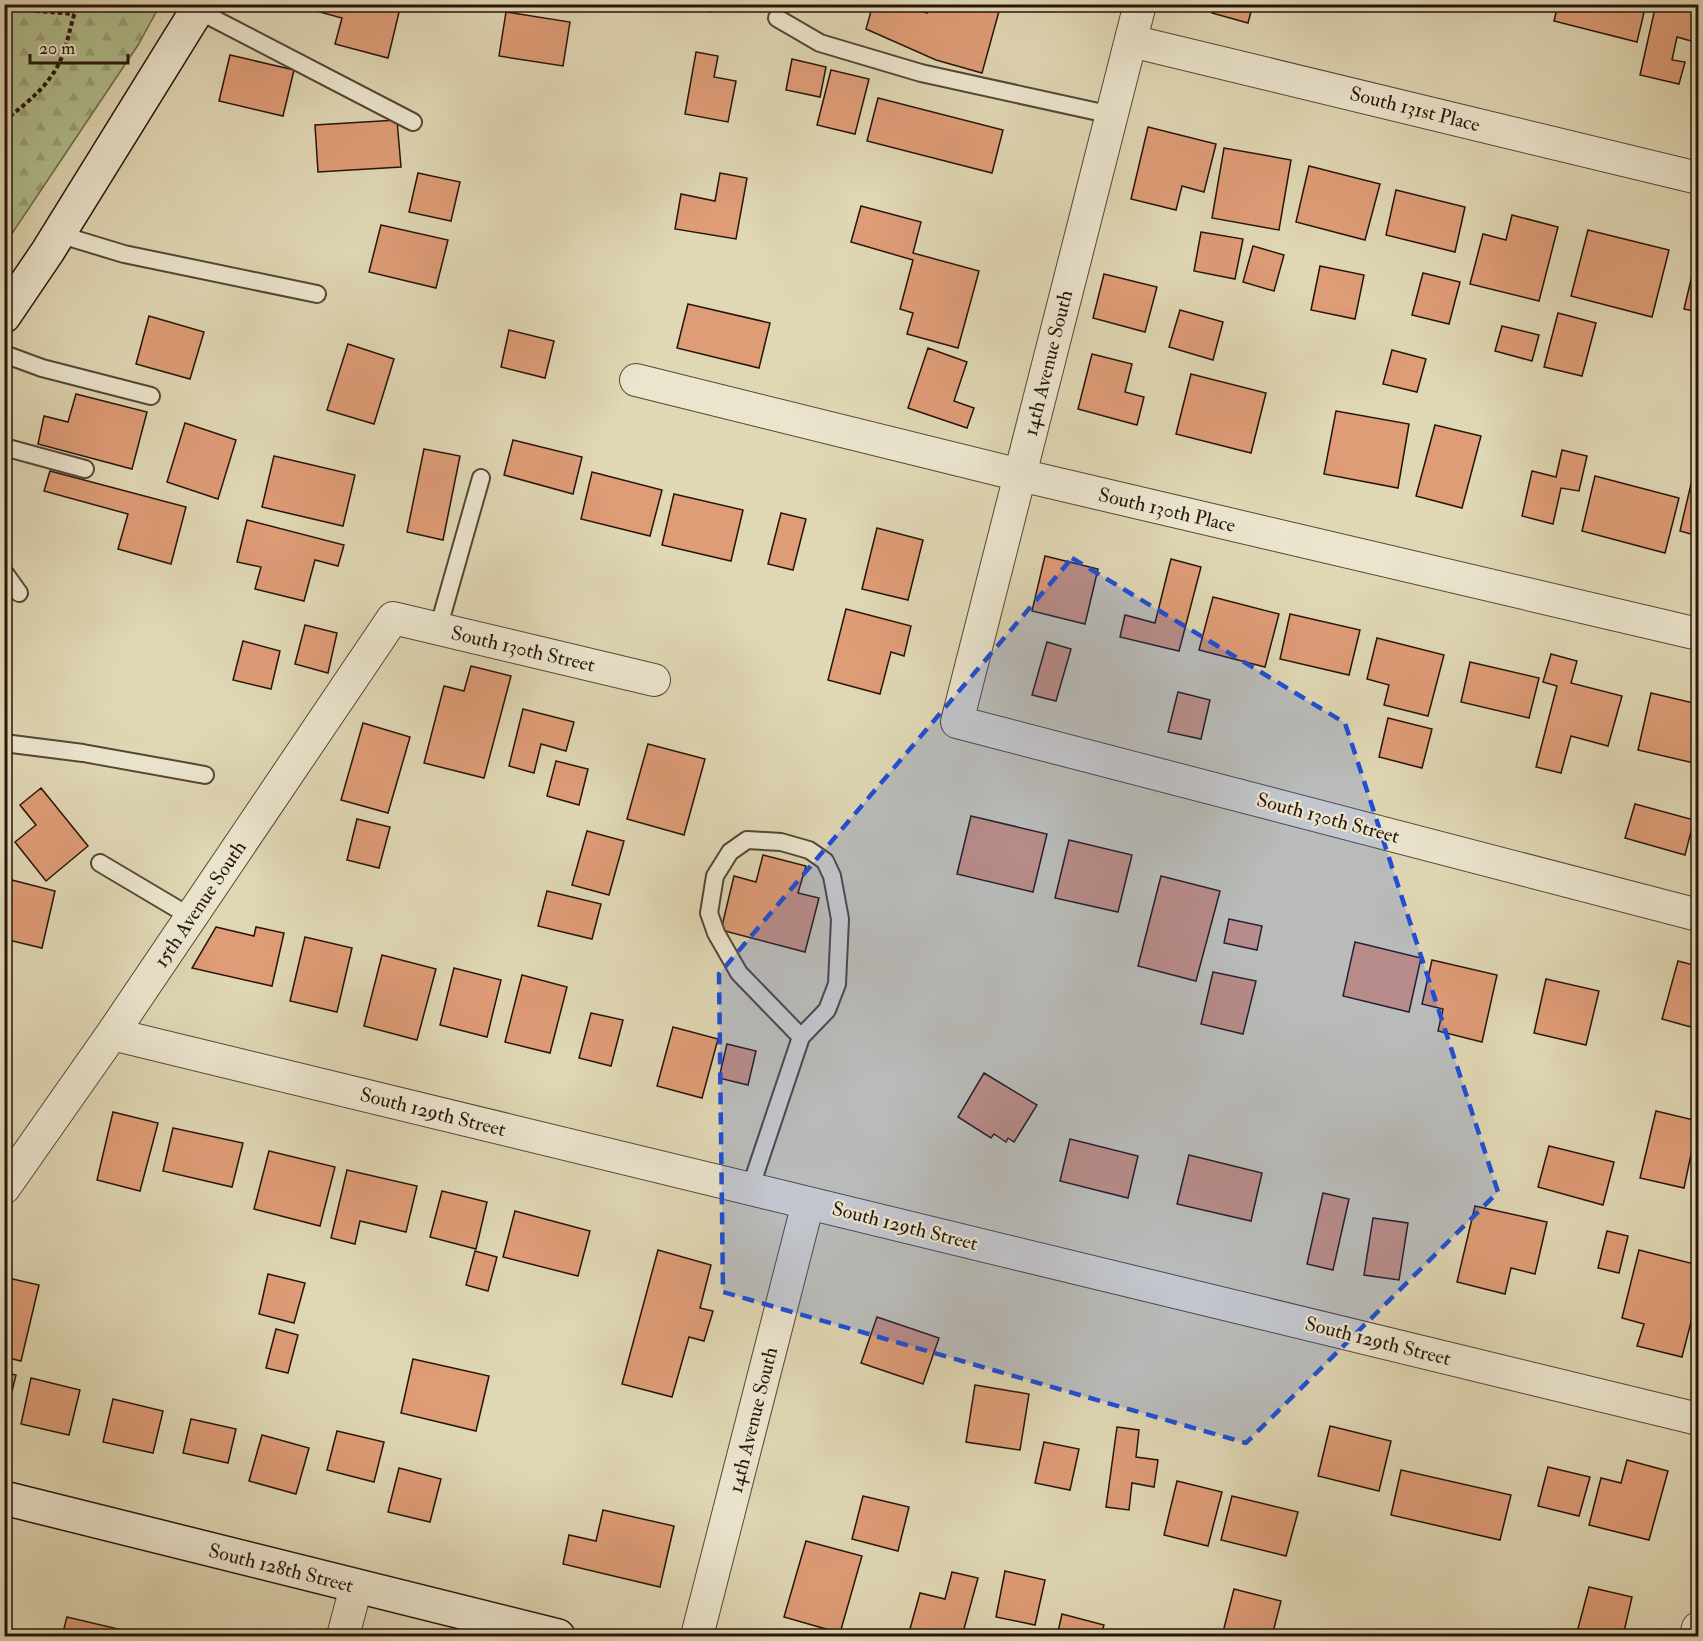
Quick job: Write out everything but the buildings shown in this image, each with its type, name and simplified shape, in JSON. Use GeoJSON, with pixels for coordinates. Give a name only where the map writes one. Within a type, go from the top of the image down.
{"type":"FeatureCollection","features":[{"type":"Feature","properties":{"kind":"main road"},"geometry":{"type":"LineString","coordinates":[[4,316],[58,234],[199,7]]}},
{"type":"Feature","properties":{"kind":"main road","name":"South 128th Street"},"geometry":{"type":"LineString","coordinates":[[4,1498],[558,1636]]}},
{"type":"Feature","properties":{"kind":"street","name":"14th Avenue South"},"geometry":{"type":"LineString","coordinates":[[957,722],[1140,4]]}},
{"type":"Feature","properties":{"kind":"street","name":"South 131st Place"},"geometry":{"type":"LineString","coordinates":[[1131,40],[1698,178]]}},
{"type":"Feature","properties":{"kind":"street","name":"South 130th Place"},"geometry":{"type":"LineString","coordinates":[[636,380],[1020,475],[1698,634]]}},
{"type":"Feature","properties":{"kind":"street","name":"South 130th Street"},"geometry":{"type":"LineString","coordinates":[[393,618],[654,680]]}},
{"type":"Feature","properties":{"kind":"street","name":"15th Avenue South"},"geometry":{"type":"LineString","coordinates":[[4,1188],[112,1034],[393,618]]}},
{"type":"Feature","properties":{"kind":"street","name":"South 130th Street"},"geometry":{"type":"LineString","coordinates":[[957,722],[1698,915]]}},
{"type":"Feature","properties":{"kind":"street","name":"South 129th Street"},"geometry":{"type":"LineString","coordinates":[[112,1034],[1698,1419]]}},
{"type":"Feature","properties":{"kind":"street","name":"14th Avenue South"},"geometry":{"type":"LineString","coordinates":[[698,1636],[808,1203]]}},
{"type":"Feature","properties":{"kind":"street"},"geometry":{"type":"LineString","coordinates":[[343,1636],[356,1587]]}},
{"type":"Feature","properties":{"kind":"street"},"geometry":{"type":"LineString","coordinates":[[1696,1636],[1698,1628]]}},
{"type":"Feature","properties":{"kind":"lane"},"geometry":{"type":"LineString","coordinates":[[199,7],[413,122]]}},
{"type":"Feature","properties":{"kind":"lane"},"geometry":{"type":"LineString","coordinates":[[777,18],[820,43],[921,73],[1112,115]]}},
{"type":"Feature","properties":{"kind":"lane"},"geometry":{"type":"LineString","coordinates":[[58,234],[124,254],[316,294]]}},
{"type":"Feature","properties":{"kind":"lane"},"geometry":{"type":"LineString","coordinates":[[4,354],[42,368],[151,396]]}},
{"type":"Feature","properties":{"kind":"lane"},"geometry":{"type":"LineString","coordinates":[[4,447],[85,469]]}},
{"type":"Feature","properties":{"kind":"lane"},"geometry":{"type":"LineString","coordinates":[[438,628],[481,478]]}},
{"type":"Feature","properties":{"kind":"lane"},"geometry":{"type":"LineString","coordinates":[[4,572],[19,593]]}},
{"type":"Feature","properties":{"kind":"lane"},"geometry":{"type":"LineString","coordinates":[[4,743],[205,775]]}},
{"type":"Feature","properties":{"kind":"lane"},"geometry":{"type":"LineString","coordinates":[[750,1189],[801,1037],[827,1010],[837,984],[840,919],[832,876],[825,861],[809,850],[781,842],[747,840],[730,852],[715,876],[709,913],[716,933],[739,973],[801,1037]]}},
{"type":"Feature","properties":{"kind":"lane"},"geometry":{"type":"LineString","coordinates":[[100,863],[191,917]]}},
{"type":"Feature","properties":{"kind":"path"},"geometry":{"type":"LineString","coordinates":[[14,4],[37,11],[74,14]]}},
{"type":"Feature","properties":{"kind":"path"},"geometry":{"type":"LineString","coordinates":[[4,121],[36,95],[52,77],[63,55],[78,4]]}},
{"type":"Feature","properties":{"kind":"highlighted area"},"geometry":{"type":"Polygon","coordinates":[[[1072,558],[1345,723],[1498,1192],[1246,1443],[723,1292],[719,974],[1072,558]]]}},
{"type":"Feature","properties":{"kind":"green space"},"geometry":{"type":"Polygon","coordinates":[[[5,4],[160,5],[138,45],[5,244],[5,4]]]}}]}
